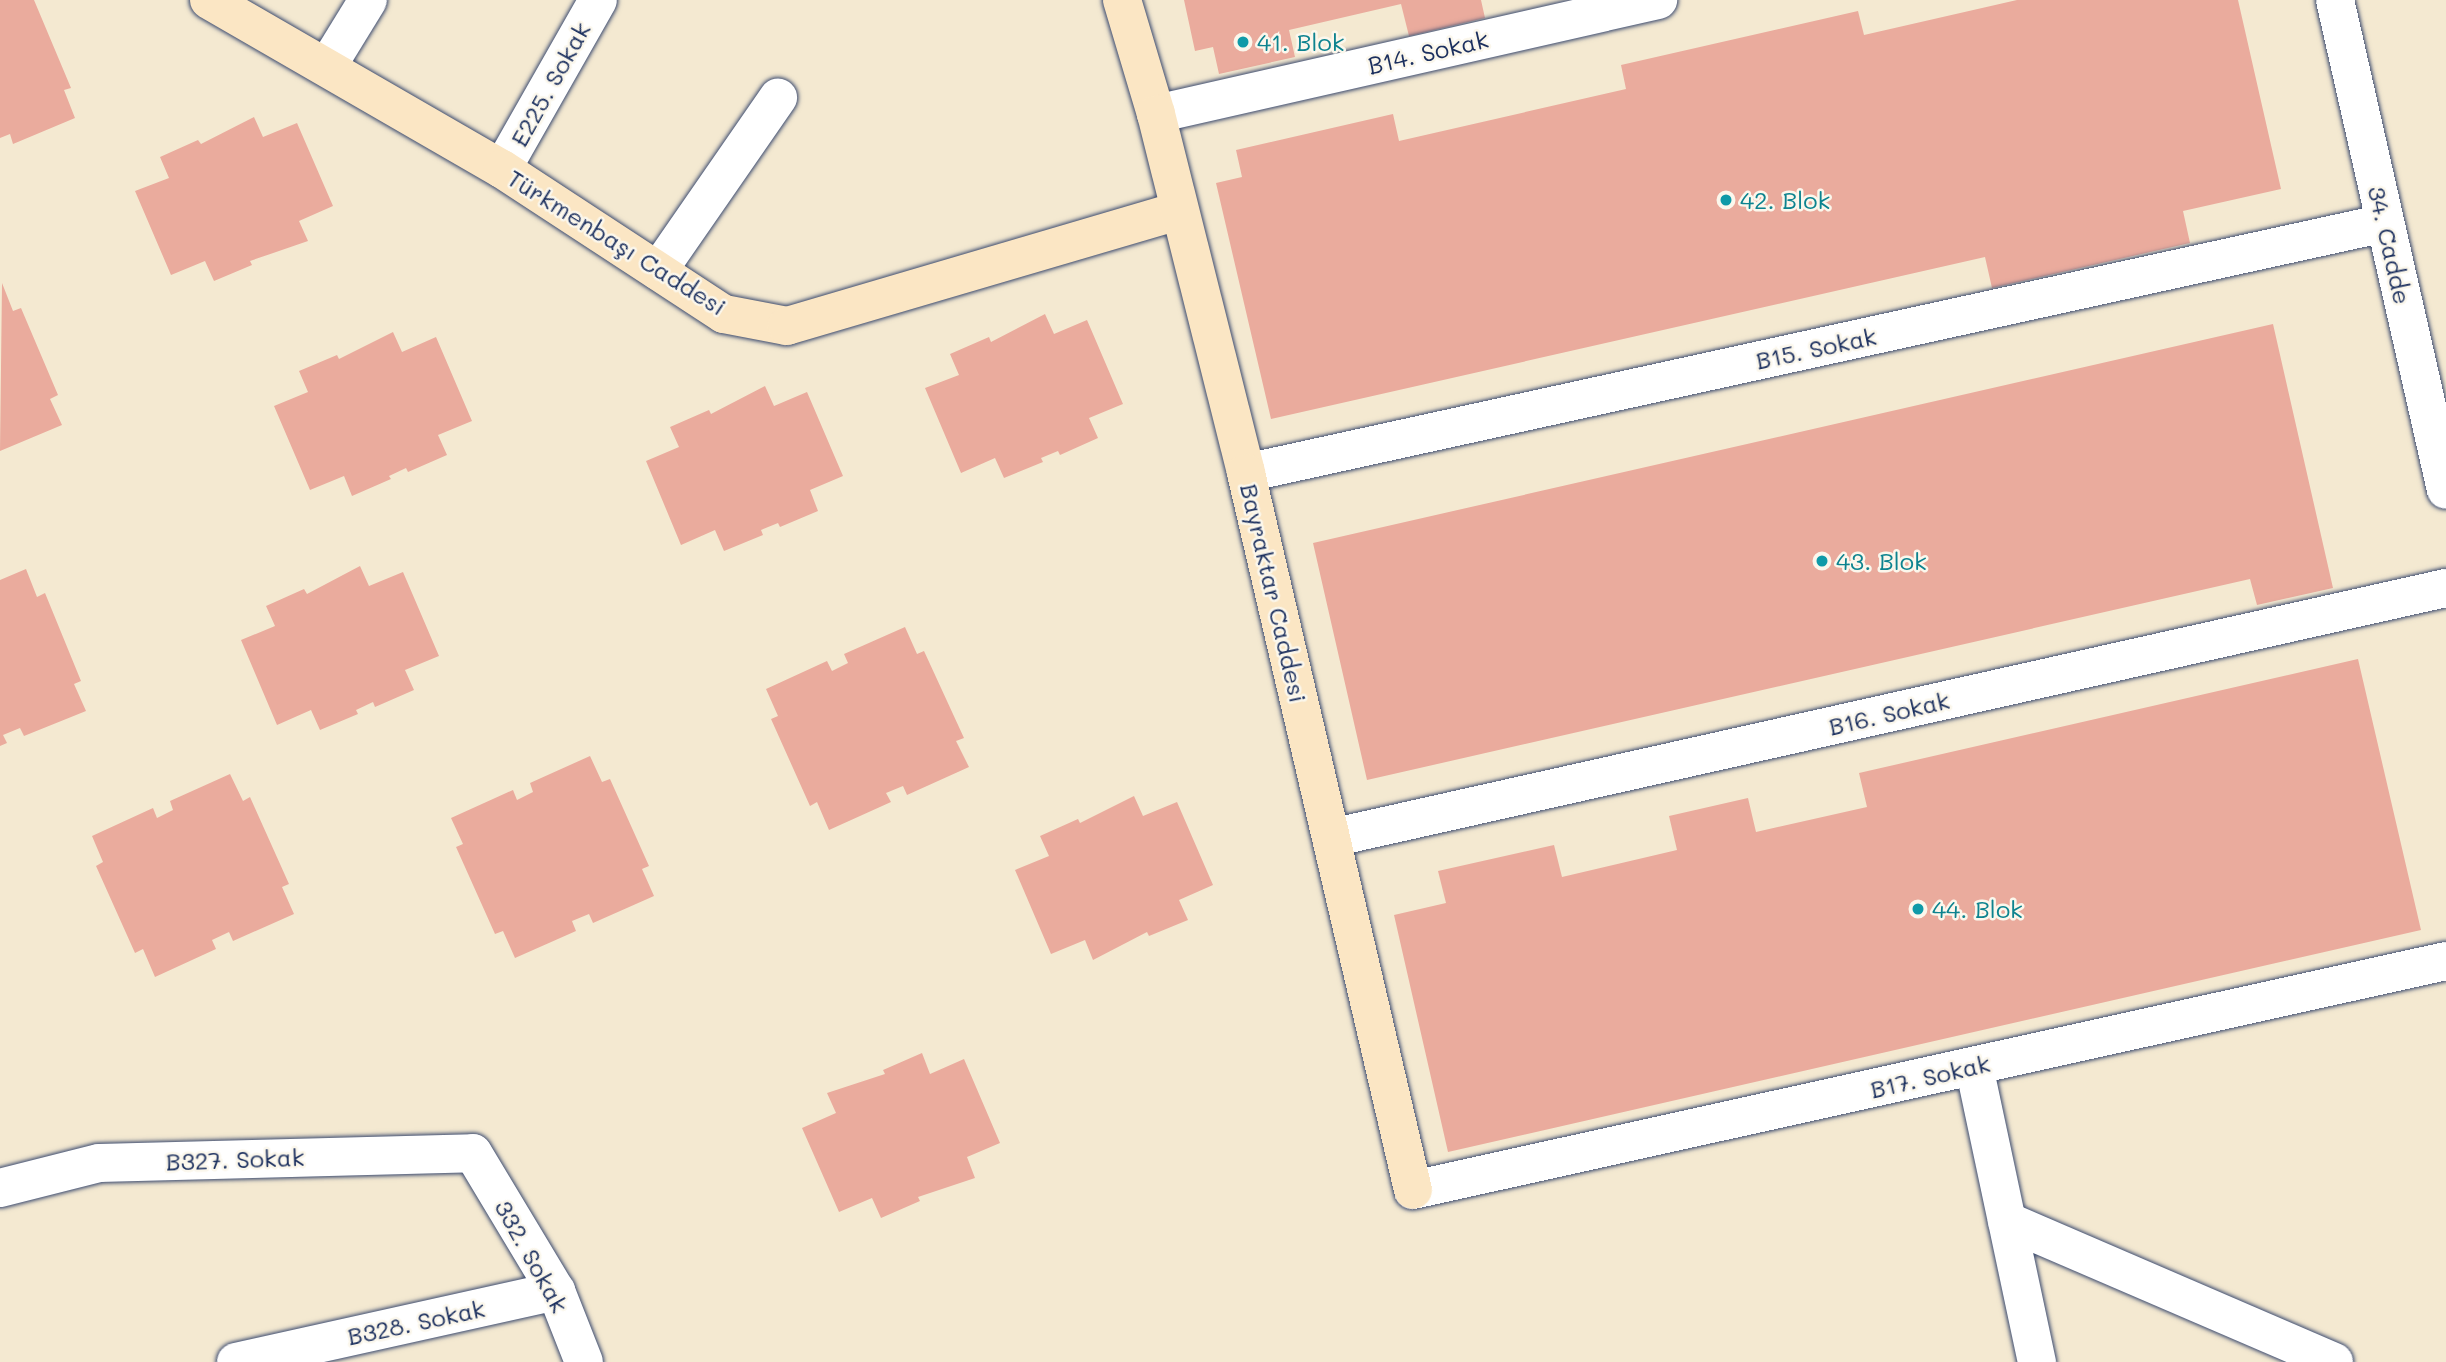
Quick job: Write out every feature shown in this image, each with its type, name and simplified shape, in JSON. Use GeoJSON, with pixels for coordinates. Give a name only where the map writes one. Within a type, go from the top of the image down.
{"type":"FeatureCollection","features":[{"type":"Feature","properties":{"kind":"main road","name":"Türkmenbaşı Caddesi"},"geometry":{"type":"LineString","coordinates":[[209,0],[328,65],[502,169],[724,314],[788,326],[1178,211]]}},
{"type":"Feature","properties":{"kind":"main road","name":"Bayraktar Caddesi"},"geometry":{"type":"LineString","coordinates":[[1122,0],[1156,114],[1178,211],[1246,473],[1413,1191]]}},
{"type":"Feature","properties":{"kind":"street"},"geometry":{"type":"LineString","coordinates":[[328,65],[368,0]]}},
{"type":"Feature","properties":{"kind":"street","name":"E225. Sokak"},"geometry":{"type":"LineString","coordinates":[[502,169],[597,0]]}},
{"type":"Feature","properties":{"kind":"street","name":"B14. Sokak"},"geometry":{"type":"LineString","coordinates":[[1156,114],[1658,0]]}},
{"type":"Feature","properties":{"kind":"street","name":"34. Cadde"},"geometry":{"type":"LineString","coordinates":[[2335,0],[2446,490]]}},
{"type":"Feature","properties":{"kind":"street"},"geometry":{"type":"LineString","coordinates":[[658,271],[778,98]]}},
{"type":"Feature","properties":{"kind":"street","name":"B15. Sokak"},"geometry":{"type":"LineString","coordinates":[[1246,473],[2385,223]]}},
{"type":"Feature","properties":{"kind":"street","name":"B16. Sokak"},"geometry":{"type":"LineString","coordinates":[[1331,838],[2446,588]]}},
{"type":"Feature","properties":{"kind":"street","name":"B17. Sokak"},"geometry":{"type":"LineString","coordinates":[[1413,1191],[2446,961]]}},
{"type":"Feature","properties":{"kind":"street"},"geometry":{"type":"LineString","coordinates":[[1974,1066],[2037,1362]]}},
{"type":"Feature","properties":{"kind":"street","name":"B327. Sokak"},"geometry":{"type":"LineString","coordinates":[[0,1188],[99,1163],[473,1153]]}},
{"type":"Feature","properties":{"kind":"street","name":"332. Sokak"},"geometry":{"type":"LineString","coordinates":[[473,1153],[556,1291],[584,1362]]}},
{"type":"Feature","properties":{"kind":"street"},"geometry":{"type":"LineString","coordinates":[[2007,1222],[2334,1362]]}},
{"type":"Feature","properties":{"kind":"street","name":"B328. Sokak"},"geometry":{"type":"LineString","coordinates":[[236,1362],[556,1291]]}},
{"type":"Feature","properties":{"kind":"building"},"geometry":{"type":"Polygon","coordinates":[[[0,0],[34,0],[71,88],[64,90],[75,118],[13,144],[10,134],[0,138],[0,0]]]}},
{"type":"Feature","properties":{"kind":"building","name":"41. Blok"},"geometry":{"type":"Polygon","coordinates":[[[1184,0],[1481,0],[1485,18],[1409,36],[1401,4],[1289,30],[1295,57],[1219,74],[1213,47],[1195,51],[1184,0]]]}},
{"type":"Feature","properties":{"kind":"building","name":"42. Blok"},"geometry":{"type":"Polygon","coordinates":[[[2017,0],[2238,0],[2281,189],[2183,211],[2190,243],[1992,288],[1985,257],[1271,419],[1216,183],[1242,177],[1236,150],[1393,114],[1399,141],[1626,89],[1621,65],[1858,11],[1864,35],[2017,0]]]}},
{"type":"Feature","properties":{"kind":"building"},"geometry":{"type":"Polygon","coordinates":[[[254,117],[263,137],[297,123],[333,206],[299,221],[308,241],[250,261],[252,265],[214,281],[205,261],[171,275],[135,191],[169,178],[160,157],[198,140],[201,144],[254,117]]]}},
{"type":"Feature","properties":{"kind":"building"},"geometry":{"type":"Polygon","coordinates":[[[2,283],[13,311],[21,308],[58,395],[50,399],[62,425],[0,451],[2,283]]]}},
{"type":"Feature","properties":{"kind":"building"},"geometry":{"type":"Polygon","coordinates":[[[1045,314],[1054,334],[1087,320],[1123,404],[1089,418],[1098,438],[1060,455],[1058,451],[1041,458],[1043,462],[1004,478],[995,458],[961,473],[925,388],[959,375],[950,354],[989,337],[991,342],[1045,314]]]}},
{"type":"Feature","properties":{"kind":"building","name":"43. Blok"},"geometry":{"type":"Polygon","coordinates":[[[2273,324],[2333,588],[2257,605],[2250,579],[1367,780],[1313,543],[2273,324]]]}},
{"type":"Feature","properties":{"kind":"building"},"geometry":{"type":"Polygon","coordinates":[[[393,332],[402,352],[436,337],[472,421],[438,435],[447,455],[408,472],[406,468],[389,476],[391,479],[352,496],[344,476],[310,490],[274,406],[308,392],[299,371],[337,355],[339,359],[393,332]]]}},
{"type":"Feature","properties":{"kind":"building"},"geometry":{"type":"Polygon","coordinates":[[[765,386],[774,406],[807,392],[843,476],[810,490],[818,511],[780,527],[778,523],[761,530],[763,535],[724,551],[715,530],[681,545],[646,461],[679,447],[670,427],[709,410],[711,414],[765,386]]]}},
{"type":"Feature","properties":{"kind":"building"},"geometry":{"type":"Polygon","coordinates":[[[360,566],[369,586],[403,572],[439,656],[405,670],[414,690],[375,707],[373,702],[356,710],[358,714],[320,730],[311,710],[277,725],[241,640],[275,626],[266,606],[304,589],[307,594],[360,566]]]}},
{"type":"Feature","properties":{"kind":"building"},"geometry":{"type":"Polygon","coordinates":[[[26,569],[37,597],[45,593],[81,681],[74,684],[86,711],[24,736],[20,728],[3,735],[7,743],[0,746],[0,580],[26,569]]]}},
{"type":"Feature","properties":{"kind":"building"},"geometry":{"type":"Polygon","coordinates":[[[905,627],[917,654],[924,651],[964,738],[956,741],[969,767],[907,795],[903,786],[886,793],[891,802],[829,830],[817,802],[810,806],[771,719],[778,716],[766,689],[827,661],[832,671],[848,663],[844,654],[905,627]]]}},
{"type":"Feature","properties":{"kind":"building","name":"44. Blok"},"geometry":{"type":"Polygon","coordinates":[[[2358,659],[2421,930],[1448,1152],[1394,915],[1446,903],[1438,871],[1554,845],[1562,877],[1677,850],[1669,816],[1748,798],[1756,832],[1867,807],[1859,773],[2358,659]]]}},
{"type":"Feature","properties":{"kind":"building"},"geometry":{"type":"Polygon","coordinates":[[[590,756],[602,782],[610,779],[649,866],[642,869],[654,896],[593,923],[589,914],[572,921],[576,931],[515,958],[503,931],[495,934],[456,847],[463,844],[451,818],[513,790],[517,800],[533,792],[530,783],[590,756]]]}},
{"type":"Feature","properties":{"kind":"building"},"geometry":{"type":"Polygon","coordinates":[[[230,774],[243,801],[250,797],[289,884],[282,887],[294,914],[233,941],[229,932],[212,940],[216,949],[155,977],[143,949],[135,953],[96,866],[103,862],[92,836],[153,808],[157,818],[173,810],[170,801],[230,774]]]}},
{"type":"Feature","properties":{"kind":"building"},"geometry":{"type":"Polygon","coordinates":[[[1134,796],[1143,816],[1177,802],[1213,885],[1179,900],[1188,920],[1149,936],[1147,932],[1093,960],[1085,940],[1051,954],[1015,870],[1049,856],[1040,836],[1078,819],[1080,823],[1134,796]]]}},
{"type":"Feature","properties":{"kind":"building"},"geometry":{"type":"Polygon","coordinates":[[[922,1053],[930,1074],[964,1059],[1000,1143],[967,1157],[975,1178],[918,1197],[920,1201],[881,1218],[872,1198],[839,1212],[802,1128],[836,1113],[827,1093],[885,1074],[883,1070],[922,1053]]]}},
{"type":"Feature","properties":{"kind":"place","name":"41. Blok"},"geometry":{"type":"Point","coordinates":[1243,42]}},
{"type":"Feature","properties":{"kind":"place","name":"42. Blok"},"geometry":{"type":"Point","coordinates":[1726,200]}},
{"type":"Feature","properties":{"kind":"place","name":"43. Blok"},"geometry":{"type":"Point","coordinates":[1822,561]}},
{"type":"Feature","properties":{"kind":"place","name":"44. Blok"},"geometry":{"type":"Point","coordinates":[1918,909]}}]}
